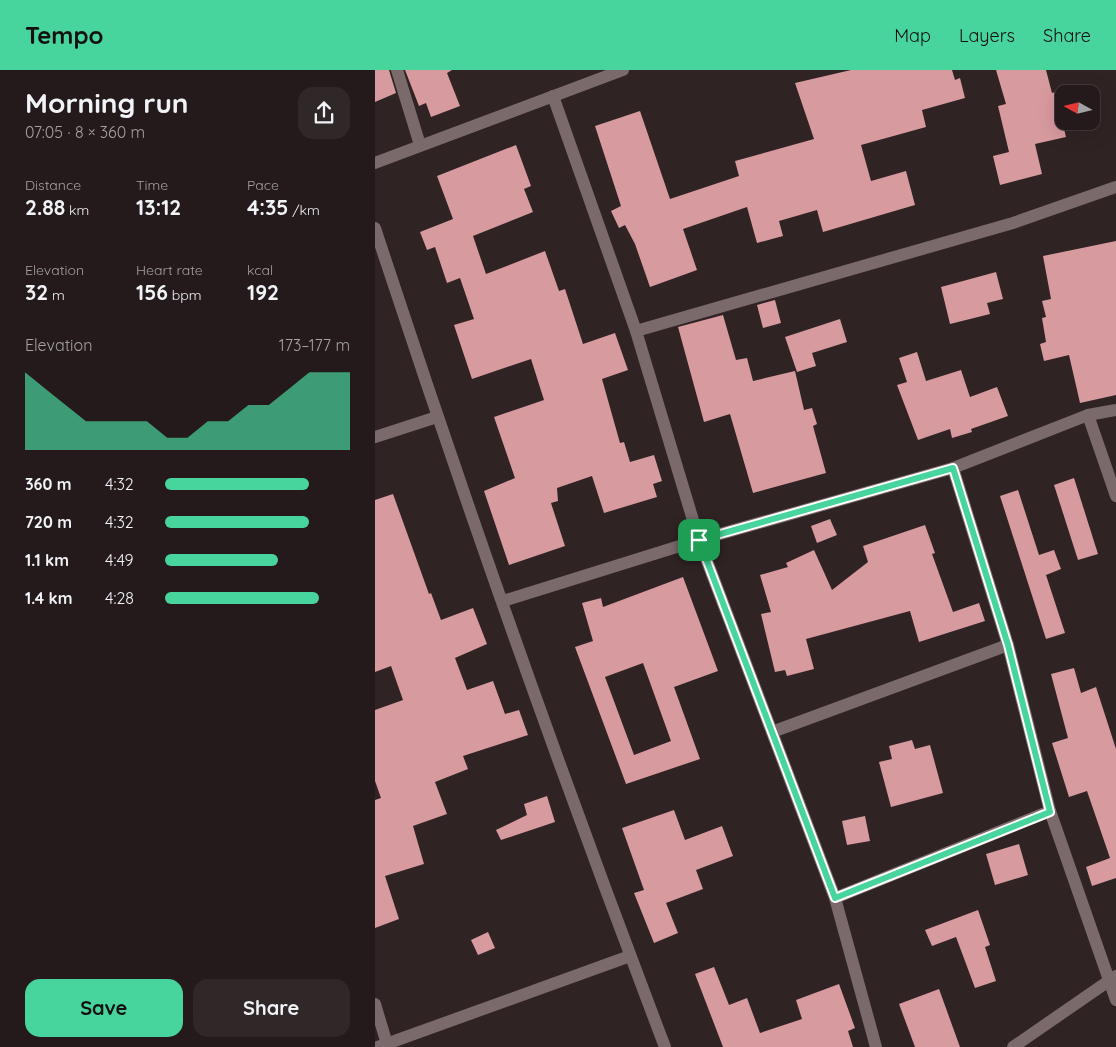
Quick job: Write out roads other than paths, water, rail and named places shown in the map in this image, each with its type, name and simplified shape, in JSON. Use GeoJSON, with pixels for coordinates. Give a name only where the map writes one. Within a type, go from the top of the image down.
{"type":"FeatureCollection","features":[{"type":"Feature","properties":{"kind":"street"},"geometry":{"type":"LineString","coordinates":[[397,70],[420,145]]}},
{"type":"Feature","properties":{"kind":"street"},"geometry":{"type":"LineString","coordinates":[[375,163],[623,70]]}},
{"type":"Feature","properties":{"kind":"street"},"geometry":{"type":"LineString","coordinates":[[553,96],[636,331],[699,540],[835,898],[876,1047]]}},
{"type":"Feature","properties":{"kind":"street"},"geometry":{"type":"LineString","coordinates":[[636,331],[1013,223],[1116,187]]}},
{"type":"Feature","properties":{"kind":"street"},"geometry":{"type":"LineString","coordinates":[[375,228],[437,417],[630,956],[665,1047]]}},
{"type":"Feature","properties":{"kind":"street"},"geometry":{"type":"LineString","coordinates":[[503,601],[699,540],[953,468],[1087,415],[1116,410]]}},
{"type":"Feature","properties":{"kind":"street"},"geometry":{"type":"LineString","coordinates":[[1087,415],[1116,496]]}},
{"type":"Feature","properties":{"kind":"street"},"geometry":{"type":"LineString","coordinates":[[375,437],[437,417]]}},
{"type":"Feature","properties":{"kind":"street"},"geometry":{"type":"LineString","coordinates":[[953,468],[1008,645],[1050,812],[1113,978],[1116,1000]]}},
{"type":"Feature","properties":{"kind":"street"},"geometry":{"type":"LineString","coordinates":[[772,732],[1008,645]]}},
{"type":"Feature","properties":{"kind":"street"},"geometry":{"type":"LineString","coordinates":[[835,898],[1050,812]]}},
{"type":"Feature","properties":{"kind":"street"},"geometry":{"type":"LineString","coordinates":[[375,1004],[383,1045],[630,956]]}},
{"type":"Feature","properties":{"kind":"street"},"geometry":{"type":"LineString","coordinates":[[1013,1047],[1113,978]]}}]}
